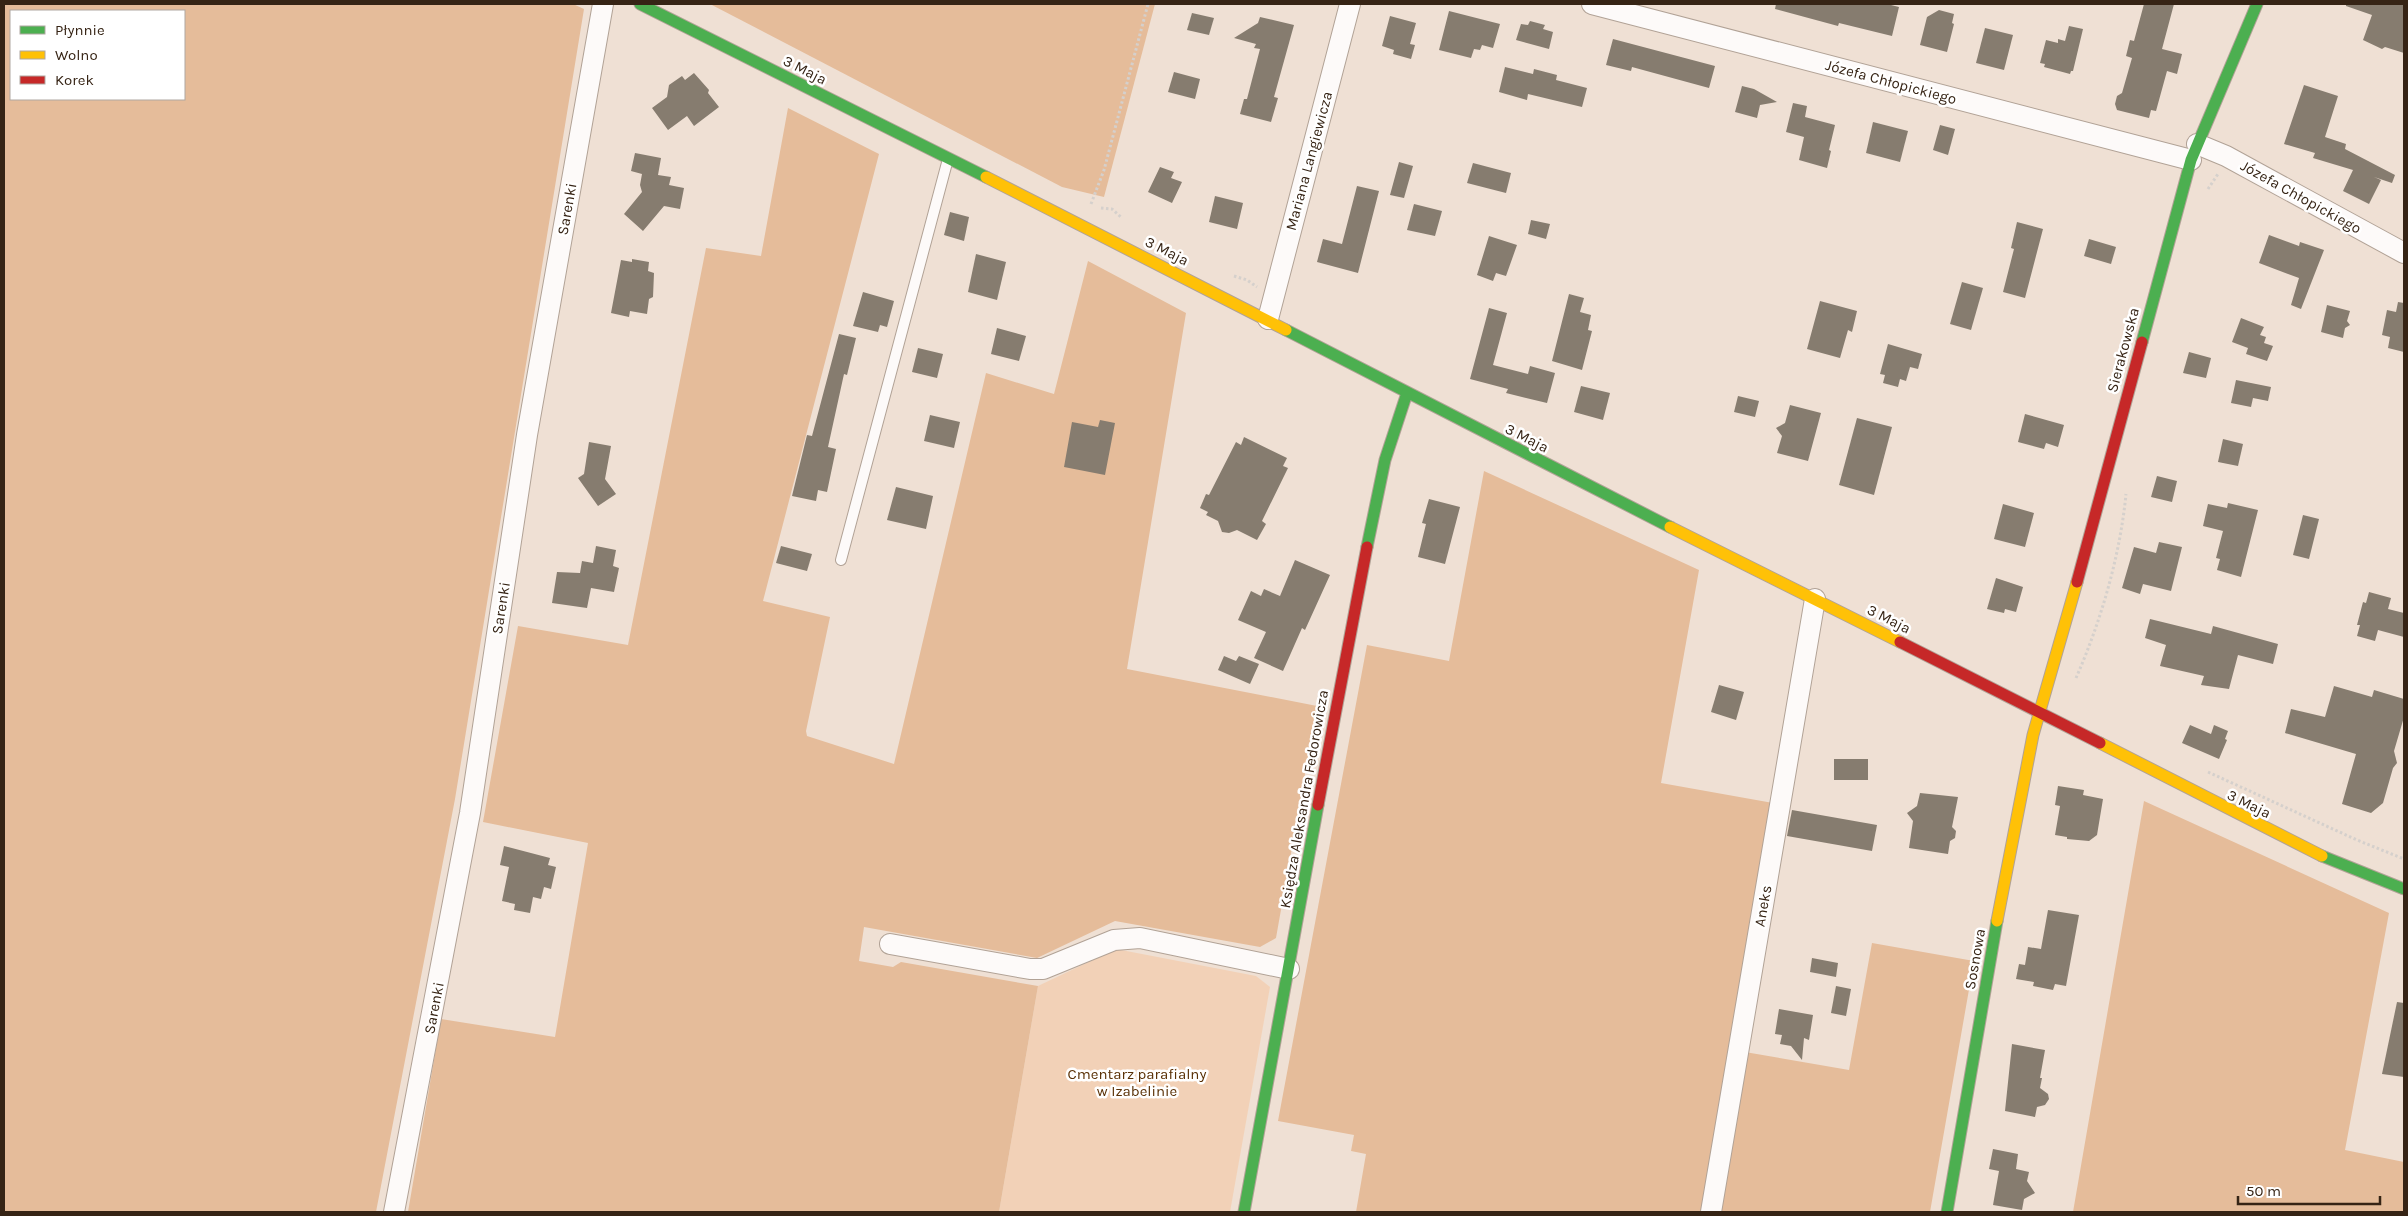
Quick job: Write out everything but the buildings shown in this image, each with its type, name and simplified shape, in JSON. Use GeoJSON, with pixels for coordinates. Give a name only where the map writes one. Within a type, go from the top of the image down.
{"type":"FeatureCollection","features":[{"type":"Feature","properties":{"kind":"street","name":"Sarenki"},"geometry":{"type":"LineString","coordinates":[[394,1212],[470,813],[527,435],[603,4]]}},
{"type":"Feature","properties":{"kind":"street","name":"3 Maja"},"geometry":{"type":"LineString","coordinates":[[640,4],[1268,319],[1407,393],[2332,861],[2404,889]]}},
{"type":"Feature","properties":{"kind":"street","name":"Mariana Langiewicza"},"geometry":{"type":"LineString","coordinates":[[1268,319],[1350,4]]}},
{"type":"Feature","properties":{"kind":"street","name":"Józefa Chłopickiego"},"geometry":{"type":"LineString","coordinates":[[1592,4],[2194,152],[2226,156],[2404,253]]}},
{"type":"Feature","properties":{"kind":"street","name":"Sierakowska"},"geometry":{"type":"LineString","coordinates":[[2040,712],[2194,152],[2257,4]]}},
{"type":"Feature","properties":{"kind":"street","name":"Księdza Aleksandra Fedorowicza"},"geometry":{"type":"LineString","coordinates":[[1244,1212],[1338,692],[1385,460],[1407,393]]}},
{"type":"Feature","properties":{"kind":"street","name":"Aneks"},"geometry":{"type":"LineString","coordinates":[[1711,1212],[1815,599]]}},
{"type":"Feature","properties":{"kind":"street","name":"Sosnowa"},"geometry":{"type":"LineString","coordinates":[[1947,1212],[2000,906],[2033,735],[2040,712]]}},
{"type":"Feature","properties":{"kind":"street"},"geometry":{"type":"LineString","coordinates":[[890,944],[1030,969],[1043,968],[1114,940],[1140,938],[1289,969]]}},
{"type":"Feature","properties":{"kind":"lane"},"geometry":{"type":"LineString","coordinates":[[841,560],[948,158]]}},
{"type":"Feature","properties":{"kind":"path"},"geometry":{"type":"LineString","coordinates":[[1090,207],[1104,170],[1148,4]]}},
{"type":"Feature","properties":{"kind":"path"},"geometry":{"type":"LineString","coordinates":[[2206,771],[2404,859]]}},
{"type":"Feature","properties":{"kind":"green space","name":"Cmentarz parafialny w Izabelinie"},"geometry":{"type":"Polygon","coordinates":[[[1116,949],[1256,976],[1270,987],[1230,1212],[999,1212],[1038,986],[1116,949]]]}},
{"type":"Feature","properties":{"kind":"shaded area"},"geometry":{"type":"Polygon","coordinates":[[[4,4],[573,4],[584,9],[455,799],[376,1212],[4,1212],[4,4]]]}},
{"type":"Feature","properties":{"kind":"shaded area"},"geometry":{"type":"Polygon","coordinates":[[[710,4],[1155,4],[1104,197],[1062,187],[710,4]]]}},
{"type":"Feature","properties":{"kind":"shaded area"},"geometry":{"type":"Polygon","coordinates":[[[788,108],[879,154],[763,601],[830,617],[806,731],[807,736],[894,764],[986,373],[1054,394],[1088,261],[1186,313],[1127,669],[1317,706],[1276,938],[1260,947],[1115,921],[1037,958],[864,927],[859,961],[893,967],[901,962],[1038,986],[999,1212],[408,1212],[441,1019],[555,1037],[588,843],[483,822],[518,626],[628,645],[706,248],[761,256],[788,108]]]}},
{"type":"Feature","properties":{"kind":"shaded area"},"geometry":{"type":"Polygon","coordinates":[[[1484,471],[1699,570],[1661,783],[1773,803],[1702,1212],[1356,1212],[1366,1154],[1351,1151],[1354,1135],[1278,1121],[1367,645],[1449,661],[1484,471]]]}},
{"type":"Feature","properties":{"kind":"shaded area"},"geometry":{"type":"Polygon","coordinates":[[[2144,801],[2389,913],[2345,1150],[2404,1162],[2404,1212],[2073,1212],[2144,801]]]}},
{"type":"Feature","properties":{"kind":"shaded area"},"geometry":{"type":"Polygon","coordinates":[[[1872,943],[1974,961],[1930,1212],[1718,1212],[1745,1052],[1849,1070],[1872,943]]]}},
{"type":"Feature","properties":{"kind":"traffic: fast"},"geometry":{"type":"LineString","coordinates":[[640,4],[986,177]]}},
{"type":"Feature","properties":{"kind":"traffic: fast"},"geometry":{"type":"LineString","coordinates":[[2142,342],[2191,160],[2257,4]]}},
{"type":"Feature","properties":{"kind":"traffic: fast"},"geometry":{"type":"LineString","coordinates":[[1286,330],[1670,527]]}},
{"type":"Feature","properties":{"kind":"traffic: fast"},"geometry":{"type":"LineString","coordinates":[[1367,547],[1385,460],[1407,393]]}},
{"type":"Feature","properties":{"kind":"traffic: fast"},"geometry":{"type":"LineString","coordinates":[[1244,1212],[1318,805]]}},
{"type":"Feature","properties":{"kind":"traffic: fast"},"geometry":{"type":"LineString","coordinates":[[2322,856],[2404,889]]}},
{"type":"Feature","properties":{"kind":"traffic: fast"},"geometry":{"type":"LineString","coordinates":[[1947,1212],[1997,921]]}},
{"type":"Feature","properties":{"kind":"traffic: slow"},"geometry":{"type":"LineString","coordinates":[[986,177],[1286,330]]}},
{"type":"Feature","properties":{"kind":"traffic: slow"},"geometry":{"type":"LineString","coordinates":[[1670,527],[1900,642]]}},
{"type":"Feature","properties":{"kind":"traffic: slow"},"geometry":{"type":"LineString","coordinates":[[1997,921],[2033,735],[2077,582]]}},
{"type":"Feature","properties":{"kind":"traffic: slow"},"geometry":{"type":"LineString","coordinates":[[2100,743],[2322,856]]}},
{"type":"Feature","properties":{"kind":"traffic: jam"},"geometry":{"type":"LineString","coordinates":[[2077,582],[2142,342]]}},
{"type":"Feature","properties":{"kind":"traffic: jam"},"geometry":{"type":"LineString","coordinates":[[1318,805],[1367,547]]}},
{"type":"Feature","properties":{"kind":"traffic: jam"},"geometry":{"type":"LineString","coordinates":[[1900,642],[2100,743]]}}]}
